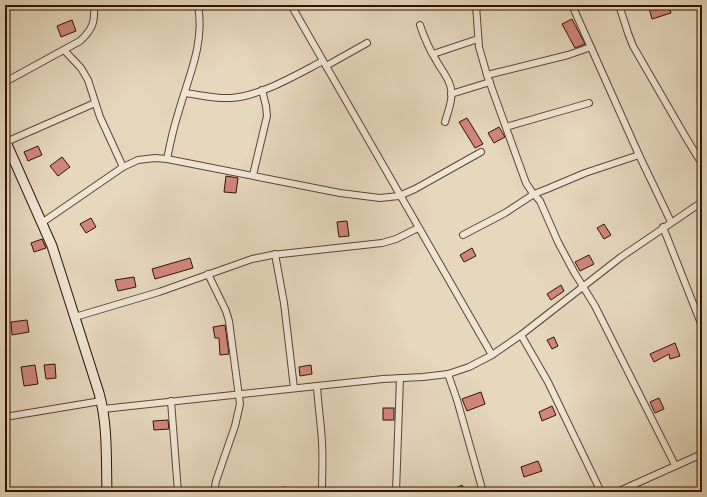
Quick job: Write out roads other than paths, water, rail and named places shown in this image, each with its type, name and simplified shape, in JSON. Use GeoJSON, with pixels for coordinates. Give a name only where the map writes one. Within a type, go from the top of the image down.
{"type":"FeatureCollection","features":[{"type":"Feature","properties":{"kind":"main road"},"geometry":{"type":"LineString","coordinates":[[6,141],[52,246],[102,405],[107,492]]}},
{"type":"Feature","properties":{"kind":"street"},"geometry":{"type":"LineString","coordinates":[[5,82],[80,41],[89,33],[94,21],[94,5]]}},
{"type":"Feature","properties":{"kind":"street"},"geometry":{"type":"LineString","coordinates":[[167,159],[199,39],[200,23],[198,5]]}},
{"type":"Feature","properties":{"kind":"street"},"geometry":{"type":"LineString","coordinates":[[291,5],[399,196],[492,355]]}},
{"type":"Feature","properties":{"kind":"street"},"geometry":{"type":"LineString","coordinates":[[476,5],[479,47],[487,75],[526,182],[540,202],[558,242],[595,306],[675,465]]}},
{"type":"Feature","properties":{"kind":"street"},"geometry":{"type":"LineString","coordinates":[[572,5],[639,155],[671,222]]}},
{"type":"Feature","properties":{"kind":"street"},"geometry":{"type":"LineString","coordinates":[[619,5],[633,46],[684,136],[702,164]]}},
{"type":"Feature","properties":{"kind":"street"},"geometry":{"type":"LineString","coordinates":[[420,25],[433,54],[449,80],[451,100],[445,122]]}},
{"type":"Feature","properties":{"kind":"street"},"geometry":{"type":"LineString","coordinates":[[433,54],[478,39]]}},
{"type":"Feature","properties":{"kind":"street"},"geometry":{"type":"LineString","coordinates":[[185,93],[218,98],[243,97],[292,78],[367,43]]}},
{"type":"Feature","properties":{"kind":"street"},"geometry":{"type":"LineString","coordinates":[[487,75],[568,55],[591,47]]}},
{"type":"Feature","properties":{"kind":"street"},"geometry":{"type":"LineString","coordinates":[[64,50],[81,68],[88,80],[95,103],[123,167]]}},
{"type":"Feature","properties":{"kind":"street"},"geometry":{"type":"LineString","coordinates":[[451,94],[490,82]]}},
{"type":"Feature","properties":{"kind":"street"},"geometry":{"type":"LineString","coordinates":[[253,175],[267,116],[262,90]]}},
{"type":"Feature","properties":{"kind":"street"},"geometry":{"type":"LineString","coordinates":[[506,127],[589,102]]}},
{"type":"Feature","properties":{"kind":"street"},"geometry":{"type":"LineString","coordinates":[[6,141],[95,103]]}},
{"type":"Feature","properties":{"kind":"street"},"geometry":{"type":"LineString","coordinates":[[42,222],[123,167],[138,160],[155,158],[167,159],[364,197],[380,198],[399,196],[415,189],[481,152]]}},
{"type":"Feature","properties":{"kind":"street"},"geometry":{"type":"LineString","coordinates":[[463,234],[505,214],[534,194],[584,173],[639,155]]}},
{"type":"Feature","properties":{"kind":"street"},"geometry":{"type":"LineString","coordinates":[[5,417],[102,405],[171,401],[294,388],[423,377],[448,374],[469,368],[492,355],[521,335],[621,257],[663,227],[702,202]]}},
{"type":"Feature","properties":{"kind":"street"},"geometry":{"type":"LineString","coordinates":[[663,227],[702,326]]}},
{"type":"Feature","properties":{"kind":"street"},"geometry":{"type":"LineString","coordinates":[[75,317],[159,292],[252,259],[275,254],[382,243],[396,239],[418,228]]}},
{"type":"Feature","properties":{"kind":"street"},"geometry":{"type":"LineString","coordinates":[[275,254],[284,303],[294,388]]}},
{"type":"Feature","properties":{"kind":"street"},"geometry":{"type":"LineString","coordinates":[[208,274],[226,311],[229,321],[240,404],[237,419],[214,492]]}},
{"type":"Feature","properties":{"kind":"street"},"geometry":{"type":"LineString","coordinates":[[521,335],[548,382],[601,492]]}},
{"type":"Feature","properties":{"kind":"street"},"geometry":{"type":"LineString","coordinates":[[448,374],[457,400],[481,491]]}},
{"type":"Feature","properties":{"kind":"street"},"geometry":{"type":"LineString","coordinates":[[396,492],[400,378]]}},
{"type":"Feature","properties":{"kind":"street"},"geometry":{"type":"LineString","coordinates":[[317,386],[322,441],[322,492]]}},
{"type":"Feature","properties":{"kind":"street"},"geometry":{"type":"LineString","coordinates":[[171,401],[178,492]]}},
{"type":"Feature","properties":{"kind":"street"},"geometry":{"type":"LineString","coordinates":[[617,492],[702,454]]}}]}
